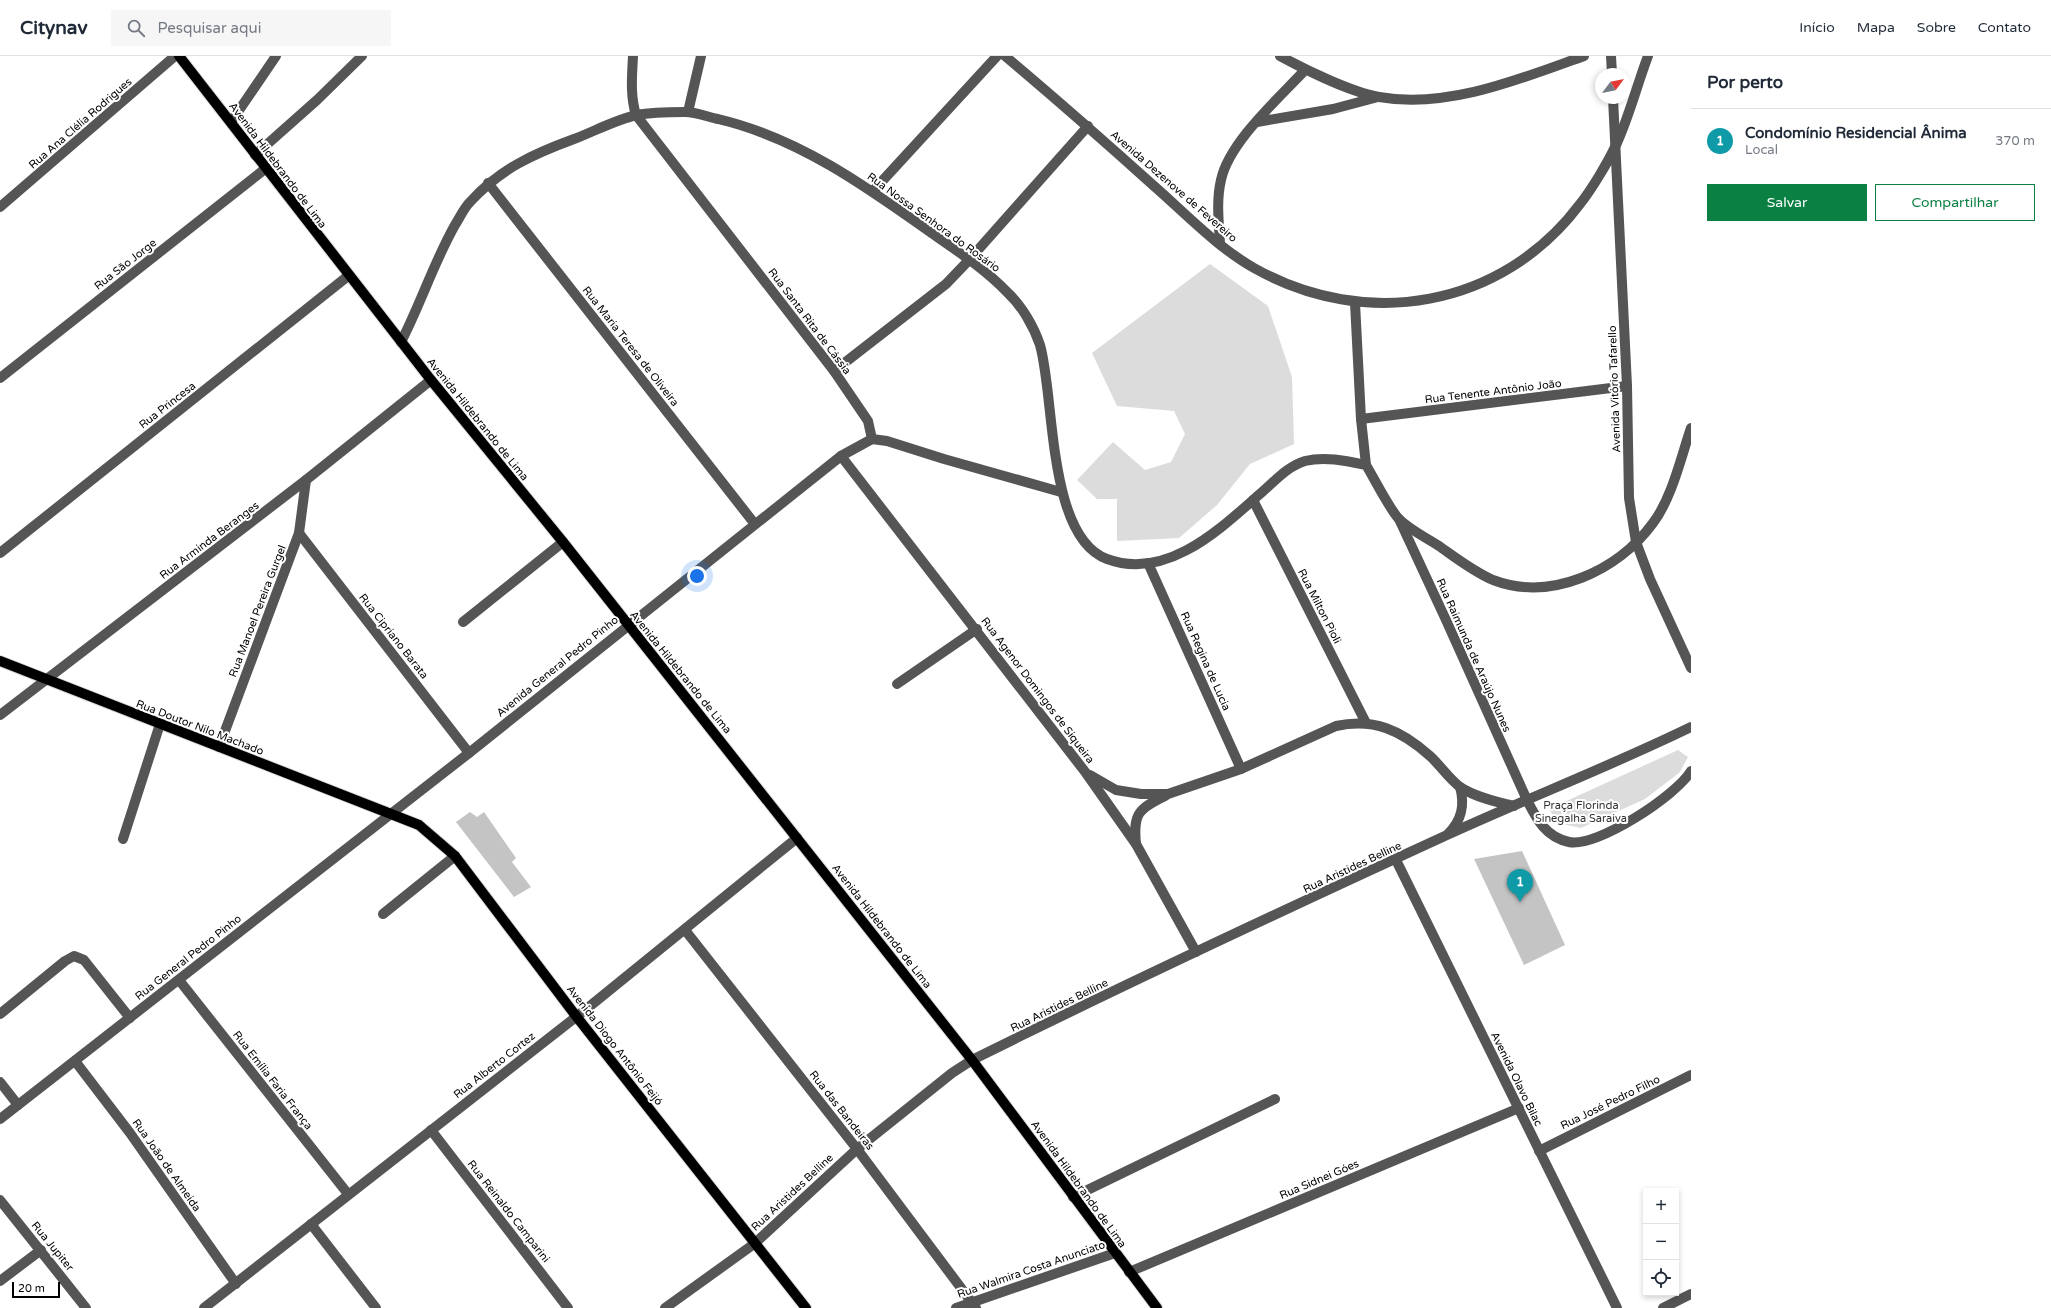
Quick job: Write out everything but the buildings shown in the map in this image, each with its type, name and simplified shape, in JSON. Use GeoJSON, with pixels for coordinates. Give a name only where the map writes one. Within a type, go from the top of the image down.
{"type":"FeatureCollection","features":[{"type":"Feature","properties":{"kind":"main road","name":"Avenida Hildebrando de Lima"},"geometry":{"type":"LineString","coordinates":[[179,56],[348,276],[563,542],[972,1060],[1157,1308]]}},
{"type":"Feature","properties":{"kind":"main road","name":"Rua Doutor Nilo Machado"},"geometry":{"type":"LineString","coordinates":[[0,661],[391,814]]}},
{"type":"Feature","properties":{"kind":"main road","name":"Avenida Diogo Antônio Feijó"},"geometry":{"type":"LineString","coordinates":[[391,814],[419,825],[454,856],[576,1016],[754,1244],[806,1308]]}},
{"type":"Feature","properties":{"kind":"street","name":"Rua Ana Clélia Rodrigues"},"geometry":{"type":"LineString","coordinates":[[0,207],[175,56]]}},
{"type":"Feature","properties":{"kind":"street"},"geometry":{"type":"LineString","coordinates":[[231,122],[276,56]]}},
{"type":"Feature","properties":{"kind":"street"},"geometry":{"type":"LineString","coordinates":[[255,155],[317,100],[362,56]]}},
{"type":"Feature","properties":{"kind":"street","name":"Rua Santa Rita de Cássia"},"geometry":{"type":"LineString","coordinates":[[633,56],[631,87],[632,103],[636,115],[834,371],[868,421],[872,439]]}},
{"type":"Feature","properties":{"kind":"street"},"geometry":{"type":"LineString","coordinates":[[688,112],[701,56]]}},
{"type":"Feature","properties":{"kind":"street"},"geometry":{"type":"LineString","coordinates":[[873,191],[996,56]]}},
{"type":"Feature","properties":{"kind":"street","name":"Avenida Dezenove de Fevereiro"},"geometry":{"type":"LineString","coordinates":[[1005,56],[1088,126],[1220,244],[1253,267],[1288,284],[1311,292],[1355,303],[1397,304],[1442,297],[1475,286],[1509,268],[1536,250],[1558,230],[1581,203],[1616,145]]}},
{"type":"Feature","properties":{"kind":"street"},"geometry":{"type":"LineString","coordinates":[[1280,56],[1306,70],[1378,97],[1406,100],[1441,97],[1482,90],[1584,56]]}},
{"type":"Feature","properties":{"kind":"street"},"geometry":{"type":"LineString","coordinates":[[1611,56],[1612,68]]}},
{"type":"Feature","properties":{"kind":"street"},"geometry":{"type":"LineString","coordinates":[[1616,145],[1648,56]]}},
{"type":"Feature","properties":{"kind":"street"},"geometry":{"type":"LineString","coordinates":[[1220,244],[1218,195],[1224,167],[1233,151],[1257,122],[1306,70]]}},
{"type":"Feature","properties":{"kind":"street"},"geometry":{"type":"LineString","coordinates":[[1257,122],[1333,109],[1378,97]]}},
{"type":"Feature","properties":{"kind":"street","name":"Avenida Vitório Tafarello"},"geometry":{"type":"LineString","coordinates":[[1613,104],[1627,386],[1629,498],[1636,542],[1650,579],[1691,668]]}},
{"type":"Feature","properties":{"kind":"street","name":"Rua Nossa Senhora do Rosário"},"geometry":{"type":"LineString","coordinates":[[401,342],[446,241],[466,205],[488,183],[536,152],[636,115],[688,112],[739,124],[795,146],[873,191],[969,260],[1008,292],[1023,312],[1038,339],[1062,492],[1076,528],[1089,547],[1107,559],[1129,563],[1148,563],[1174,556],[1204,540],[1293,466],[1308,461],[1344,461],[1366,465]]}},
{"type":"Feature","properties":{"kind":"street"},"geometry":{"type":"LineString","coordinates":[[834,371],[946,284],[1088,126]]}},
{"type":"Feature","properties":{"kind":"street","name":"Rua São Jorge"},"geometry":{"type":"LineString","coordinates":[[0,378],[265,169]]}},
{"type":"Feature","properties":{"kind":"street","name":"Rua Maria Teresa de Oliveira"},"geometry":{"type":"LineString","coordinates":[[488,183],[754,523]]}},
{"type":"Feature","properties":{"kind":"street","name":"Rua Princesa"},"geometry":{"type":"LineString","coordinates":[[0,553],[348,276]]}},
{"type":"Feature","properties":{"kind":"street"},"geometry":{"type":"LineString","coordinates":[[1355,303],[1361,418],[1366,465],[1398,519],[1480,574],[1512,585],[1534,588],[1562,585],[1585,577],[1610,562],[1636,542],[1654,523],[1667,496],[1691,428]]}},
{"type":"Feature","properties":{"kind":"street","name":"Rua Arminda Beranges"},"geometry":{"type":"LineString","coordinates":[[0,716],[46,679],[306,480],[431,380]]}},
{"type":"Feature","properties":{"kind":"street","name":"Rua Tenente Antônio João"},"geometry":{"type":"LineString","coordinates":[[1361,418],[1627,386]]}},
{"type":"Feature","properties":{"kind":"street"},"geometry":{"type":"LineString","coordinates":[[872,439],[887,440],[944,459],[1062,492]]}},
{"type":"Feature","properties":{"kind":"street","name":"Avenida General Pedro Pinho"},"geometry":{"type":"LineString","coordinates":[[391,814],[754,523],[841,456],[872,439]]}},
{"type":"Feature","properties":{"kind":"street","name":"Rua Agenor Domingos de Siqueira"},"geometry":{"type":"LineString","coordinates":[[841,456],[977,629],[1086,773],[1136,844],[1196,952]]}},
{"type":"Feature","properties":{"kind":"street","name":"Rua Manoel Pereira Gurgel"},"geometry":{"type":"LineString","coordinates":[[219,747],[299,533],[306,480]]}},
{"type":"Feature","properties":{"kind":"street","name":"Rua Milton Pioli"},"geometry":{"type":"LineString","coordinates":[[1253,500],[1366,723]]}},
{"type":"Feature","properties":{"kind":"street","name":"Rua Raimunda de Araújo Nunes"},"geometry":{"type":"LineString","coordinates":[[1398,519],[1446,620],[1527,800],[1538,822],[1548,832],[1560,839],[1579,842],[1617,828],[1642,814],[1668,794],[1691,771]]}},
{"type":"Feature","properties":{"kind":"street","name":"Rua Cipriano Barata"},"geometry":{"type":"LineString","coordinates":[[299,533],[469,753]]}},
{"type":"Feature","properties":{"kind":"street"},"geometry":{"type":"LineString","coordinates":[[463,622],[563,542]]}},
{"type":"Feature","properties":{"kind":"street","name":"Rua Regina de Lucia"},"geometry":{"type":"LineString","coordinates":[[1148,563],[1241,769]]}},
{"type":"Feature","properties":{"kind":"street"},"geometry":{"type":"LineString","coordinates":[[897,684],[977,629]]}},
{"type":"Feature","properties":{"kind":"street"},"geometry":{"type":"LineString","coordinates":[[1136,844],[1135,821],[1143,808],[1168,794],[1241,769],[1329,729],[1350,723],[1380,725],[1411,742],[1430,756],[1460,787],[1489,800],[1514,806]]}},
{"type":"Feature","properties":{"kind":"street"},"geometry":{"type":"LineString","coordinates":[[123,839],[160,724]]}},
{"type":"Feature","properties":{"kind":"street","name":"Rua Aristides Belline"},"geometry":{"type":"LineString","coordinates":[[665,1308],[754,1244],[857,1148],[952,1073],[972,1060],[1196,952],[1447,835],[1691,727]]}},
{"type":"Feature","properties":{"kind":"street"},"geometry":{"type":"LineString","coordinates":[[1086,773],[1116,790],[1141,794],[1168,794]]}},
{"type":"Feature","properties":{"kind":"street"},"geometry":{"type":"LineString","coordinates":[[1447,835],[1460,818],[1463,797],[1460,787]]}},
{"type":"Feature","properties":{"kind":"street","name":"Rua General Pedro Pinho"},"geometry":{"type":"LineString","coordinates":[[0,1119],[391,814]]}},
{"type":"Feature","properties":{"kind":"street","name":"Rua Alberto Cortez"},"geometry":{"type":"LineString","coordinates":[[204,1308],[685,930],[797,838]]}},
{"type":"Feature","properties":{"kind":"street"},"geometry":{"type":"LineString","coordinates":[[383,914],[454,856]]}},
{"type":"Feature","properties":{"kind":"street","name":"Avenida Olavo Bilac"},"geometry":{"type":"LineString","coordinates":[[1396,860],[1617,1308]]}},
{"type":"Feature","properties":{"kind":"street","name":"Rua das Bandeiras"},"geometry":{"type":"LineString","coordinates":[[685,930],[857,1148],[974,1305]]}},
{"type":"Feature","properties":{"kind":"street"},"geometry":{"type":"LineString","coordinates":[[0,1014],[74,956],[84,960],[130,1018]]}},
{"type":"Feature","properties":{"kind":"street","name":"Rua Emília Faria França"},"geometry":{"type":"LineString","coordinates":[[179,980],[348,1194]]}},
{"type":"Feature","properties":{"kind":"street","name":"Rua João de Almeida"},"geometry":{"type":"LineString","coordinates":[[75,1061],[130,1133],[236,1284]]}},
{"type":"Feature","properties":{"kind":"street","name":"Rua José Pedro Filho"},"geometry":{"type":"LineString","coordinates":[[1539,1151],[1691,1075]]}},
{"type":"Feature","properties":{"kind":"street"},"geometry":{"type":"LineString","coordinates":[[0,1082],[18,1105]]}},
{"type":"Feature","properties":{"kind":"street"},"geometry":{"type":"LineString","coordinates":[[1073,1197],[1275,1099]]}},
{"type":"Feature","properties":{"kind":"street","name":"Rua Sidnei Góes"},"geometry":{"type":"LineString","coordinates":[[1129,1272],[1519,1108]]}},
{"type":"Feature","properties":{"kind":"street","name":"Rua Reinaldo Camparini"},"geometry":{"type":"LineString","coordinates":[[431,1130],[568,1308]]}},
{"type":"Feature","properties":{"kind":"street","name":"Rua Jupiter"},"geometry":{"type":"LineString","coordinates":[[0,1200],[86,1308]]}},
{"type":"Feature","properties":{"kind":"street"},"geometry":{"type":"LineString","coordinates":[[312,1224],[376,1308]]}},
{"type":"Feature","properties":{"kind":"street"},"geometry":{"type":"LineString","coordinates":[[0,1281],[41,1250]]}},
{"type":"Feature","properties":{"kind":"street","name":"Rua Walmira Costa Anunciato"},"geometry":{"type":"LineString","coordinates":[[956,1308],[974,1305],[1115,1253]]}},
{"type":"Feature","properties":{"kind":"street"},"geometry":{"type":"LineString","coordinates":[[1663,1308],[1691,1294]]}},
{"type":"Feature","properties":{"kind":"green space"},"geometry":{"type":"Polygon","coordinates":[[[1210,264],[1268,306],[1292,377],[1294,444],[1250,464],[1217,505],[1179,538],[1117,541],[1117,499],[1097,499],[1077,480],[1113,442],[1145,470],[1171,462],[1185,434],[1174,411],[1117,406],[1092,353],[1210,264]]]}},
{"type":"Feature","properties":{"kind":"green space","name":"Praça Florinda Sinegalha Saraiva"},"geometry":{"type":"Polygon","coordinates":[[[1678,750],[1688,757],[1680,772],[1645,799],[1581,828],[1558,823],[1549,809],[1678,750]]]}},
{"type":"Feature","properties":{"kind":"place","name":"Condomínio Residencial Ânima"},"geometry":{"type":"Point","coordinates":[1520,902]}}]}
